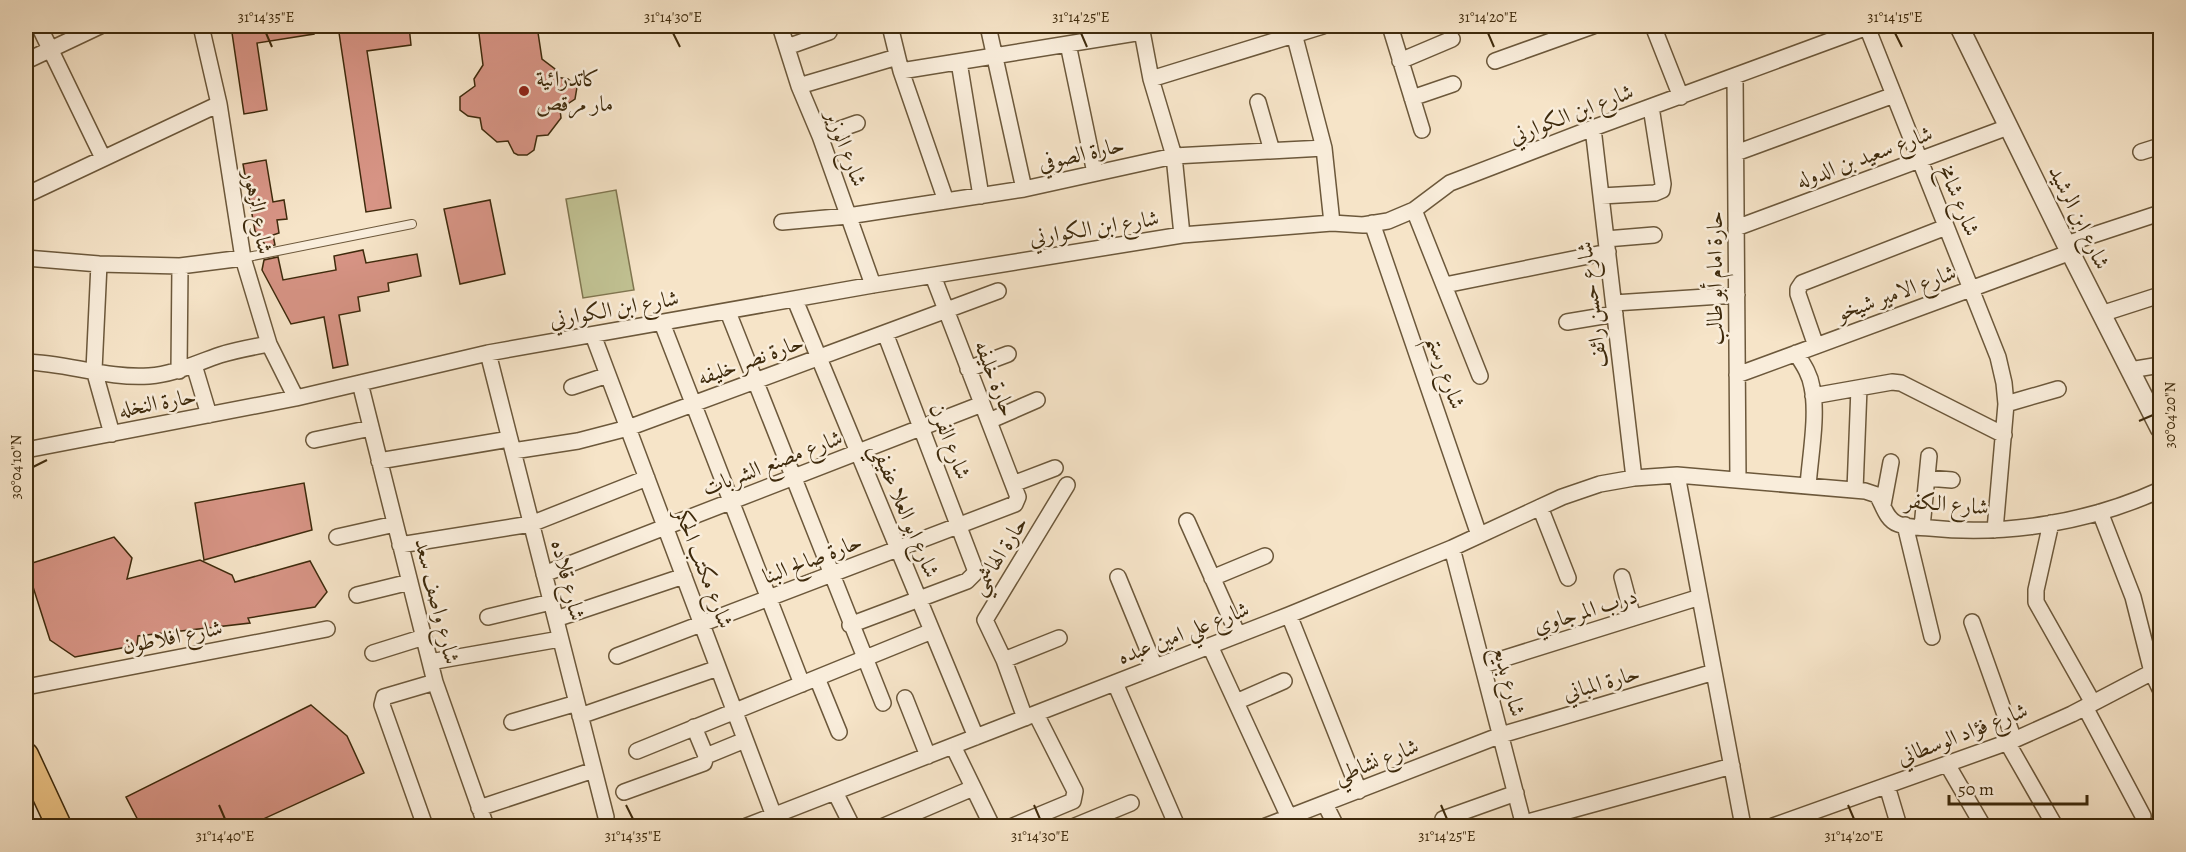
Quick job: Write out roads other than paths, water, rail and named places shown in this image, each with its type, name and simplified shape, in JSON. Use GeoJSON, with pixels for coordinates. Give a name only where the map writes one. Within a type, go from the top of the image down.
{"type":"FeatureCollection","features":[{"type":"Feature","properties":{"kind":"main road"},"geometry":{"type":"LineString","coordinates":[[26,755],[54,826]]}},
{"type":"Feature","properties":{"kind":"street"},"geometry":{"type":"LineString","coordinates":[[39,26],[103,158]]}},
{"type":"Feature","properties":{"kind":"street"},"geometry":{"type":"LineString","coordinates":[[26,61],[100,26]]}},
{"type":"Feature","properties":{"kind":"street","name":"شارع الزهور"},"geometry":{"type":"LineString","coordinates":[[201,26],[219,104],[243,258],[269,344],[296,398]]}},
{"type":"Feature","properties":{"kind":"street","name":"شارع الوزير"},"geometry":{"type":"LineString","coordinates":[[780,26],[799,86],[820,136],[873,285]]}},
{"type":"Feature","properties":{"kind":"street"},"geometry":{"type":"LineString","coordinates":[[890,26],[899,64],[946,201]]}},
{"type":"Feature","properties":{"kind":"street"},"geometry":{"type":"LineString","coordinates":[[988,26],[1023,189]]}},
{"type":"Feature","properties":{"kind":"street"},"geometry":{"type":"LineString","coordinates":[[1151,79],[1293,30],[1323,26]]}},
{"type":"Feature","properties":{"kind":"street"},"geometry":{"type":"LineString","coordinates":[[1390,26],[1422,130]]}},
{"type":"Feature","properties":{"kind":"street"},"geometry":{"type":"LineString","coordinates":[[1495,61],[1593,26]]}},
{"type":"Feature","properties":{"kind":"street"},"geometry":{"type":"LineString","coordinates":[[1653,26],[1681,97]]}},
{"type":"Feature","properties":{"kind":"street","name":"شارع ابن الكوارني"},"geometry":{"type":"LineString","coordinates":[[296,398],[488,353],[873,285],[1182,235],[1332,223],[1364,225],[1388,221],[1414,210],[1450,183],[1869,26]]}},
{"type":"Feature","properties":{"kind":"street","name":"شارع شامخ"},"geometry":{"type":"LineString","coordinates":[[1869,26],[1919,160],[1998,357],[2006,404],[1995,530]]}},
{"type":"Feature","properties":{"kind":"street","name":"شارع ابن الرشيد"},"geometry":{"type":"LineString","coordinates":[[1959,26],[2160,429]]}},
{"type":"Feature","properties":{"kind":"street"},"geometry":{"type":"LineString","coordinates":[[799,86],[899,64],[960,62],[1142,29],[1151,79],[1174,156],[1182,235]]}},
{"type":"Feature","properties":{"kind":"street"},"geometry":{"type":"LineString","coordinates":[[1293,30],[1324,148],[1332,223]]}},
{"type":"Feature","properties":{"kind":"street"},"geometry":{"type":"LineString","coordinates":[[787,47],[829,32]]}},
{"type":"Feature","properties":{"kind":"street"},"geometry":{"type":"LineString","coordinates":[[1401,61],[1452,39]]}},
{"type":"Feature","properties":{"kind":"street"},"geometry":{"type":"LineString","coordinates":[[1068,44],[1095,173]]}},
{"type":"Feature","properties":{"kind":"street"},"geometry":{"type":"LineString","coordinates":[[960,62],[981,196]]}},
{"type":"Feature","properties":{"kind":"street","name":"حارة امام أبو طالب"},"geometry":{"type":"LineString","coordinates":[[1735,76],[1738,479]]}},
{"type":"Feature","properties":{"kind":"street"},"geometry":{"type":"LineString","coordinates":[[1412,98],[1453,84]]}},
{"type":"Feature","properties":{"kind":"street"},"geometry":{"type":"LineString","coordinates":[[1736,153],[1894,95]]}},
{"type":"Feature","properties":{"kind":"street"},"geometry":{"type":"LineString","coordinates":[[1258,102],[1272,151]]}},
{"type":"Feature","properties":{"kind":"street"},"geometry":{"type":"LineString","coordinates":[[26,195],[219,104]]}},
{"type":"Feature","properties":{"kind":"street"},"geometry":{"type":"LineString","coordinates":[[1601,196],[1655,193],[1662,190],[1651,107]]}},
{"type":"Feature","properties":{"kind":"street"},"geometry":{"type":"LineString","coordinates":[[820,136],[857,123]]}},
{"type":"Feature","properties":{"kind":"street","name":"شارع سعيد بن الدوله"},"geometry":{"type":"LineString","coordinates":[[1736,228],[2008,126]]}},
{"type":"Feature","properties":{"kind":"street","name":"شارع حسن رائف"},"geometry":{"type":"LineString","coordinates":[[1593,128],[1634,478]]}},
{"type":"Feature","properties":{"kind":"street"},"geometry":{"type":"LineString","coordinates":[[2141,152],[2160,146]]}},
{"type":"Feature","properties":{"kind":"street","name":"حارة الصوفي"},"geometry":{"type":"LineString","coordinates":[[782,222],[848,216],[1023,189],[1174,156],[1324,148]]}},
{"type":"Feature","properties":{"kind":"street"},"geometry":{"type":"LineString","coordinates":[[1414,210],[1480,376]]}},
{"type":"Feature","properties":{"kind":"street","name":"شارع الامير شيخو"},"geometry":{"type":"LineString","coordinates":[[1737,375],[1971,289],[2160,213]]}},
{"type":"Feature","properties":{"kind":"street","name":"شارع رستم"},"geometry":{"type":"LineString","coordinates":[[1372,224],[1479,535]]}},
{"type":"Feature","properties":{"kind":"street"},"geometry":{"type":"LineString","coordinates":[[1816,345],[1798,294],[1800,285],[1806,280],[1946,227]]}},
{"type":"Feature","properties":{"kind":"street"},"geometry":{"type":"LineString","coordinates":[[1445,285],[1654,235]]}},
{"type":"Feature","properties":{"kind":"street"},"geometry":{"type":"LineString","coordinates":[[26,258],[99,264],[180,266],[243,258]]}},
{"type":"Feature","properties":{"kind":"street"},"geometry":{"type":"LineString","coordinates":[[99,264],[94,370],[112,434]]}},
{"type":"Feature","properties":{"kind":"street"},"geometry":{"type":"LineString","coordinates":[[179,371],[180,266]]}},
{"type":"Feature","properties":{"kind":"street","name":"حارة خليفه"},"geometry":{"type":"LineString","coordinates":[[933,276],[1016,490]]}},
{"type":"Feature","properties":{"kind":"street","name":"حارة نصر خليفه"},"geometry":{"type":"LineString","coordinates":[[379,461],[511,445],[578,441],[628,428],[998,291]]}},
{"type":"Feature","properties":{"kind":"street"},"geometry":{"type":"LineString","coordinates":[[1568,322],[1614,309],[1737,295]]}},
{"type":"Feature","properties":{"kind":"street"},"geometry":{"type":"LineString","coordinates":[[2102,314],[2160,295]]}},
{"type":"Feature","properties":{"kind":"street","name":"شارع ابو العلا عفيفي"},"geometry":{"type":"LineString","coordinates":[[795,300],[976,737]]}},
{"type":"Feature","properties":{"kind":"street"},"geometry":{"type":"LineString","coordinates":[[728,312],[850,625],[883,703]]}},
{"type":"Feature","properties":{"kind":"street"},"geometry":{"type":"LineString","coordinates":[[662,323],[802,684]]}},
{"type":"Feature","properties":{"kind":"street","name":"شارع الفرن"},"geometry":{"type":"LineString","coordinates":[[885,333],[975,564],[974,574],[967,581],[919,599]]}},
{"type":"Feature","properties":{"kind":"street","name":"شارع مكتب الحكر"},"geometry":{"type":"LineString","coordinates":[[593,335],[774,816]]}},
{"type":"Feature","properties":{"kind":"street"},"geometry":{"type":"LineString","coordinates":[[26,362],[49,362],[117,375],[148,376],[179,371],[235,351],[269,344]]}},
{"type":"Feature","properties":{"kind":"street","name":"شارع قلاده"},"geometry":{"type":"LineString","coordinates":[[488,353],[606,818]]}},
{"type":"Feature","properties":{"kind":"street"},"geometry":{"type":"LineString","coordinates":[[1796,353],[1806,368],[1813,396],[1808,486]]}},
{"type":"Feature","properties":{"kind":"street"},"geometry":{"type":"LineString","coordinates":[[968,369],[1008,354]]}},
{"type":"Feature","properties":{"kind":"street"},"geometry":{"type":"LineString","coordinates":[[194,365],[210,415]]}},
{"type":"Feature","properties":{"kind":"street"},"geometry":{"type":"LineString","coordinates":[[2130,370],[2160,365]]}},
{"type":"Feature","properties":{"kind":"street"},"geometry":{"type":"LineString","coordinates":[[572,387],[608,375]]}},
{"type":"Feature","properties":{"kind":"street"},"geometry":{"type":"LineString","coordinates":[[1813,396],[1892,382],[1901,383],[2004,435]]}},
{"type":"Feature","properties":{"kind":"street","name":"شارع واصف سعد"},"geometry":{"type":"LineString","coordinates":[[360,383],[435,682],[486,826]]}},
{"type":"Feature","properties":{"kind":"street"},"geometry":{"type":"LineString","coordinates":[[1855,490],[1859,388]]}},
{"type":"Feature","properties":{"kind":"street"},"geometry":{"type":"LineString","coordinates":[[2006,404],[2058,389]]}},
{"type":"Feature","properties":{"kind":"street","name":"حارة النخله"},"geometry":{"type":"LineString","coordinates":[[26,450],[296,398]]}},
{"type":"Feature","properties":{"kind":"street"},"geometry":{"type":"LineString","coordinates":[[989,421],[1037,400]]}},
{"type":"Feature","properties":{"kind":"street","name":"شارع مصنع الشربات"},"geometry":{"type":"LineString","coordinates":[[544,574],[982,404]]}},
{"type":"Feature","properties":{"kind":"street"},"geometry":{"type":"LineString","coordinates":[[314,440],[371,428]]}},
{"type":"Feature","properties":{"kind":"street"},"geometry":{"type":"LineString","coordinates":[[1922,527],[1929,456]]}},
{"type":"Feature","properties":{"kind":"street"},"geometry":{"type":"LineString","coordinates":[[1883,505],[1891,462]]}},
{"type":"Feature","properties":{"kind":"street","name":"حارة صالح البنا"},"geometry":{"type":"LineString","coordinates":[[617,656],[1015,504],[1016,490],[1054,468]]}},
{"type":"Feature","properties":{"kind":"street"},"geometry":{"type":"LineString","coordinates":[[1677,475],[1743,826]]}},
{"type":"Feature","properties":{"kind":"street","name":"شارع الكفر"},"geometry":{"type":"LineString","coordinates":[[1634,478],[1677,475],[1871,492],[1877,495],[1890,519],[1897,524],[1946,530],[1995,530],[2052,523],[2140,500],[2160,490]]}},
{"type":"Feature","properties":{"kind":"street"},"geometry":{"type":"LineString","coordinates":[[400,545],[531,524],[647,478]]}},
{"type":"Feature","properties":{"kind":"street","name":"شارع علي امين عبده"},"geometry":{"type":"LineString","coordinates":[[747,826],[1289,615],[1452,548],[1562,497],[1600,484],[1634,478]]}},
{"type":"Feature","properties":{"kind":"street"},"geometry":{"type":"LineString","coordinates":[[1927,478],[1952,480]]}},
{"type":"Feature","properties":{"kind":"street","name":"حارة الهاشمي"},"geometry":{"type":"LineString","coordinates":[[1013,826],[1073,801],[1076,796],[1031,716],[985,625],[985,618],[1067,485]]}},
{"type":"Feature","properties":{"kind":"street"},"geometry":{"type":"LineString","coordinates":[[1540,507],[1568,578]]}},
{"type":"Feature","properties":{"kind":"street"},"geometry":{"type":"LineString","coordinates":[[2100,512],[2133,597],[2160,689]]}},
{"type":"Feature","properties":{"kind":"street"},"geometry":{"type":"LineString","coordinates":[[1187,521],[1238,635]]}},
{"type":"Feature","properties":{"kind":"street"},"geometry":{"type":"LineString","coordinates":[[2052,523],[2036,590],[2037,603],[2143,816]]}},
{"type":"Feature","properties":{"kind":"street"},"geometry":{"type":"LineString","coordinates":[[337,537],[395,524]]}},
{"type":"Feature","properties":{"kind":"street"},"geometry":{"type":"LineString","coordinates":[[1905,525],[1932,637]]}},
{"type":"Feature","properties":{"kind":"street","name":"شارع بديع"},"geometry":{"type":"LineString","coordinates":[[1452,548],[1524,825]]}},
{"type":"Feature","properties":{"kind":"street"},"geometry":{"type":"LineString","coordinates":[[1212,578],[1265,556]]}},
{"type":"Feature","properties":{"kind":"street"},"geometry":{"type":"LineString","coordinates":[[556,619],[684,576]]}},
{"type":"Feature","properties":{"kind":"street"},"geometry":{"type":"LineString","coordinates":[[1118,577],[1155,668]]}},
{"type":"Feature","properties":{"kind":"street"},"geometry":{"type":"LineString","coordinates":[[1622,577],[1633,618]]}},
{"type":"Feature","properties":{"kind":"street"},"geometry":{"type":"LineString","coordinates":[[357,595],[410,582]]}},
{"type":"Feature","properties":{"kind":"street","name":"درب المرجاوي"},"geometry":{"type":"LineString","coordinates":[[1483,665],[1700,597]]}},
{"type":"Feature","properties":{"kind":"street"},"geometry":{"type":"LineString","coordinates":[[850,625],[919,599]]}},
{"type":"Feature","properties":{"kind":"street"},"geometry":{"type":"LineString","coordinates":[[488,617],[551,602]]}},
{"type":"Feature","properties":{"kind":"street"},"geometry":{"type":"LineString","coordinates":[[1289,615],[1359,791]]}},
{"type":"Feature","properties":{"kind":"street"},"geometry":{"type":"LineString","coordinates":[[1972,622],[2011,741],[2055,826]]}},
{"type":"Feature","properties":{"kind":"street","name":"شارع افلاطون"},"geometry":{"type":"LineString","coordinates":[[26,687],[327,629]]}},
{"type":"Feature","properties":{"kind":"street"},"geometry":{"type":"LineString","coordinates":[[637,751],[932,632]]}},
{"type":"Feature","properties":{"kind":"street"},"geometry":{"type":"LineString","coordinates":[[373,653],[423,638]]}},
{"type":"Feature","properties":{"kind":"street"},"geometry":{"type":"LineString","coordinates":[[1004,660],[1059,638]]}},
{"type":"Feature","properties":{"kind":"street"},"geometry":{"type":"LineString","coordinates":[[430,662],[560,639]]}},
{"type":"Feature","properties":{"kind":"street"},"geometry":{"type":"LineString","coordinates":[[1210,646],[1291,822]]}},
{"type":"Feature","properties":{"kind":"street"},"geometry":{"type":"LineString","coordinates":[[512,723],[578,709],[718,668]]}},
{"type":"Feature","properties":{"kind":"street","name":"شارع فؤاد الوسطاني"},"geometry":{"type":"LineString","coordinates":[[1773,826],[2011,741],[2089,705],[2156,670]]}},
{"type":"Feature","properties":{"kind":"street","name":"حارة المباني"},"geometry":{"type":"LineString","coordinates":[[1501,735],[1714,672]]}},
{"type":"Feature","properties":{"kind":"street"},"geometry":{"type":"LineString","coordinates":[[817,678],[839,732]]}},
{"type":"Feature","properties":{"kind":"street"},"geometry":{"type":"LineString","coordinates":[[1236,702],[1284,681]]}},
{"type":"Feature","properties":{"kind":"street"},"geometry":{"type":"LineString","coordinates":[[425,826],[382,705],[384,697],[435,682]]}},
{"type":"Feature","properties":{"kind":"street"},"geometry":{"type":"LineString","coordinates":[[1115,683],[1177,826]]}},
{"type":"Feature","properties":{"kind":"street"},"geometry":{"type":"LineString","coordinates":[[905,698],[928,756]]}},
{"type":"Feature","properties":{"kind":"street"},"geometry":{"type":"LineString","coordinates":[[624,792],[702,765],[706,756],[694,727]]}},
{"type":"Feature","properties":{"kind":"street","name":"شارع نشاطي"},"geometry":{"type":"LineString","coordinates":[[1266,826],[1291,822],[1325,804],[1501,735]]}},
{"type":"Feature","properties":{"kind":"street"},"geometry":{"type":"LineString","coordinates":[[706,756],[745,740]]}},
{"type":"Feature","properties":{"kind":"street"},"geometry":{"type":"LineString","coordinates":[[953,746],[992,826]]}},
{"type":"Feature","properties":{"kind":"street"},"geometry":{"type":"LineString","coordinates":[[1947,764],[1983,826]]}},
{"type":"Feature","properties":{"kind":"street"},"geometry":{"type":"LineString","coordinates":[[1524,825],[1732,766]]}},
{"type":"Feature","properties":{"kind":"street"},"geometry":{"type":"LineString","coordinates":[[478,808],[594,770]]}},
{"type":"Feature","properties":{"kind":"street"},"geometry":{"type":"LineString","coordinates":[[1887,786],[1899,826]]}},
{"type":"Feature","properties":{"kind":"street"},"geometry":{"type":"LineString","coordinates":[[884,826],[973,788]]}},
{"type":"Feature","properties":{"kind":"street"},"geometry":{"type":"LineString","coordinates":[[835,792],[852,826]]}},
{"type":"Feature","properties":{"kind":"street"},"geometry":{"type":"LineString","coordinates":[[1443,819],[1516,793]]}},
{"type":"Feature","properties":{"kind":"street"},"geometry":{"type":"LineString","coordinates":[[1075,826],[1101,822],[1131,803]]}},
{"type":"Feature","properties":{"kind":"street"},"geometry":{"type":"LineString","coordinates":[[1325,804],[1336,826]]}},
{"type":"Feature","properties":{"kind":"lane"},"geometry":{"type":"LineString","coordinates":[[243,258],[412,224]]}},
{"type":"Feature","properties":{"kind":"place","name":"كاتدرائية مار مرقص"},"geometry":{"type":"Point","coordinates":[524,91]}}]}
